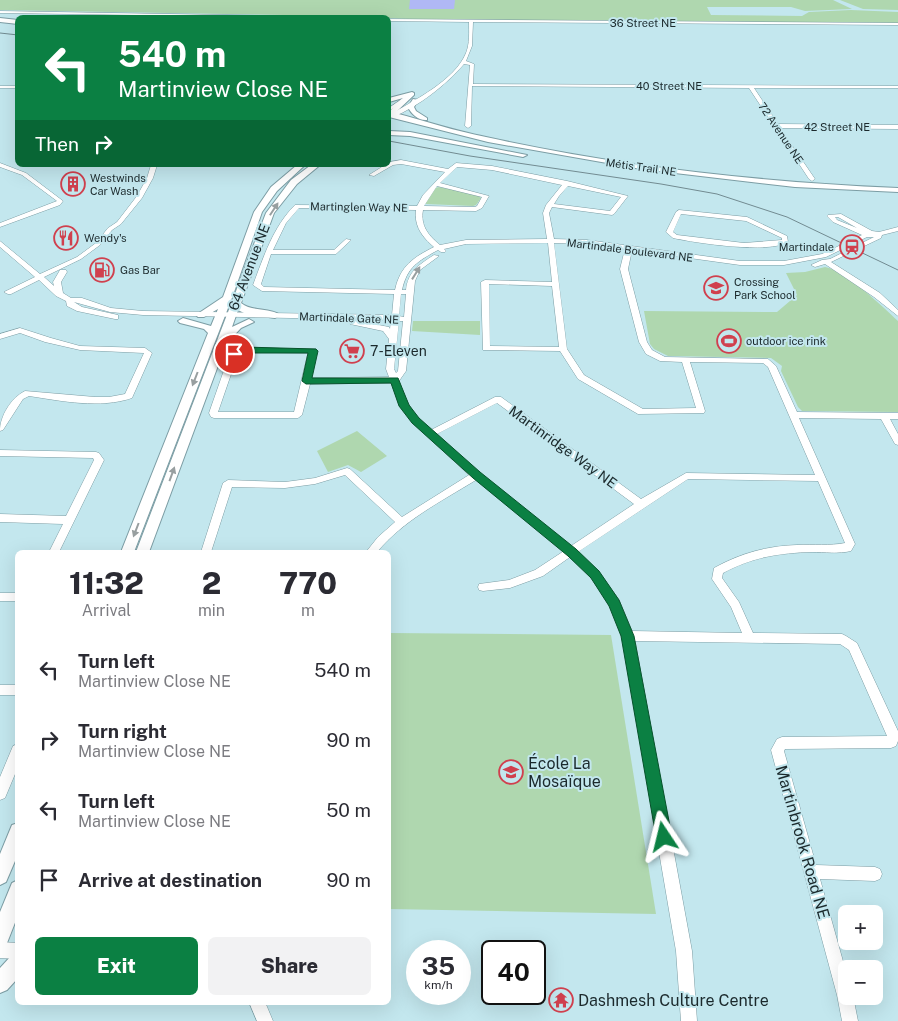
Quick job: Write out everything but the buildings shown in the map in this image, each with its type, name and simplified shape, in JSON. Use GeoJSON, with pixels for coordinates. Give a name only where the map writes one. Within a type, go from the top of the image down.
{"type":"FeatureCollection","features":[{"type":"Feature","properties":{"kind":"main road"},"geometry":{"type":"LineString","coordinates":[[0,20],[15,22]]}},
{"type":"Feature","properties":{"kind":"main road"},"geometry":{"type":"LineString","coordinates":[[0,26],[15,27]]}},
{"type":"Feature","properties":{"kind":"main road"},"geometry":{"type":"LineString","coordinates":[[391,100],[415,95]]}},
{"type":"Feature","properties":{"kind":"main road"},"geometry":{"type":"LineString","coordinates":[[391,113],[415,95]]}},
{"type":"Feature","properties":{"kind":"main road"},"geometry":{"type":"LineString","coordinates":[[415,95],[411,107],[422,118],[501,143]]}},
{"type":"Feature","properties":{"kind":"main road","name":"Métis Trail NE"},"geometry":{"type":"LineString","coordinates":[[391,116],[437,130],[501,143],[692,174],[794,184],[898,190]]}},
{"type":"Feature","properties":{"kind":"main road","name":"Métis Trail NE"},"geometry":{"type":"LineString","coordinates":[[397,125],[432,135],[536,156],[706,182],[898,198]]}},
{"type":"Feature","properties":{"kind":"main road"},"geometry":{"type":"LineString","coordinates":[[391,133],[410,134],[536,156]]}},
{"type":"Feature","properties":{"kind":"main road","name":"64 Avenue NE"},"geometry":{"type":"LineString","coordinates":[[232,299],[258,212],[274,189],[298,167]]}},
{"type":"Feature","properties":{"kind":"main road"},"geometry":{"type":"LineString","coordinates":[[302,175],[309,167]]}},
{"type":"Feature","properties":{"kind":"main road","name":"64 Avenue NE"},"geometry":{"type":"LineString","coordinates":[[143,550],[218,349],[224,318],[270,213],[284,193],[313,167]]}},
{"type":"Feature","properties":{"kind":"main road"},"geometry":{"type":"LineString","coordinates":[[201,315],[232,299],[244,310],[275,316]]}},
{"type":"Feature","properties":{"kind":"main road","name":"64 Avenue NE"},"geometry":{"type":"LineString","coordinates":[[128,550],[213,333],[224,318]]}},
{"type":"Feature","properties":{"kind":"main road"},"geometry":{"type":"LineString","coordinates":[[183,321],[207,327],[213,333]]}},
{"type":"Feature","properties":{"kind":"main road"},"geometry":{"type":"LineString","coordinates":[[218,349],[233,331],[249,322]]}},
{"type":"Feature","properties":{"kind":"main road"},"geometry":{"type":"LineString","coordinates":[[2,870],[15,838]]}},
{"type":"Feature","properties":{"kind":"main road"},"geometry":{"type":"LineString","coordinates":[[0,936],[15,896]]}},
{"type":"Feature","properties":{"kind":"main road"},"geometry":{"type":"LineString","coordinates":[[0,983],[15,966]]}},
{"type":"Feature","properties":{"kind":"street"},"geometry":{"type":"LineString","coordinates":[[0,12],[167,15]]}},
{"type":"Feature","properties":{"kind":"street","name":"36 Street NE"},"geometry":{"type":"LineString","coordinates":[[391,20],[898,24]]}},
{"type":"Feature","properties":{"kind":"street"},"geometry":{"type":"LineString","coordinates":[[415,95],[451,75],[464,62],[469,48],[471,22]]}},
{"type":"Feature","properties":{"kind":"street"},"geometry":{"type":"LineString","coordinates":[[443,74],[464,62],[472,64],[468,126]]}},
{"type":"Feature","properties":{"kind":"street","name":"40 Street NE"},"geometry":{"type":"LineString","coordinates":[[470,85],[898,87]]}},
{"type":"Feature","properties":{"kind":"street","name":"72 Avenue NE"},"geometry":{"type":"LineString","coordinates":[[750,86],[812,179]]}},
{"type":"Feature","properties":{"kind":"street"},"geometry":{"type":"LineString","coordinates":[[0,87],[15,87]]}},
{"type":"Feature","properties":{"kind":"street","name":"42 Street NE"},"geometry":{"type":"LineString","coordinates":[[776,126],[898,127]]}},
{"type":"Feature","properties":{"kind":"street"},"geometry":{"type":"LineString","coordinates":[[391,164],[401,162],[449,171]]}},
{"type":"Feature","properties":{"kind":"street"},"geometry":{"type":"LineString","coordinates":[[0,165],[24,174],[60,201],[58,204],[0,225]]}},
{"type":"Feature","properties":{"kind":"street"},"geometry":{"type":"LineString","coordinates":[[440,250],[423,234],[419,223],[420,208],[426,193],[456,165],[492,168],[625,196],[612,213],[549,206]]}},
{"type":"Feature","properties":{"kind":"street"},"geometry":{"type":"LineString","coordinates":[[40,278],[63,272],[100,251],[118,229],[120,223],[144,189],[153,167]]}},
{"type":"Feature","properties":{"kind":"street"},"geometry":{"type":"LineString","coordinates":[[372,176],[386,167]]}},
{"type":"Feature","properties":{"kind":"street"},"geometry":{"type":"LineString","coordinates":[[567,183],[549,206],[546,213],[563,349],[581,377],[642,412],[701,411],[686,361]]}},
{"type":"Feature","properties":{"kind":"street","name":"Martinglen Way NE"},"geometry":{"type":"LineString","coordinates":[[409,292],[262,289],[257,285],[269,252],[288,214],[297,206],[476,209],[480,207],[486,196],[436,184]]}},
{"type":"Feature","properties":{"kind":"street"},"geometry":{"type":"LineString","coordinates":[[679,212],[747,219],[785,237],[785,242],[765,246],[742,246],[675,237],[669,232],[679,212]]}},
{"type":"Feature","properties":{"kind":"street"},"geometry":{"type":"LineString","coordinates":[[830,215],[839,215],[875,236],[835,221],[830,215]]}},
{"type":"Feature","properties":{"kind":"street"},"geometry":{"type":"LineString","coordinates":[[4,294],[40,278],[90,251],[110,228],[120,223]]}},
{"type":"Feature","properties":{"kind":"street","name":"Martindale Boulevard NE"},"geometry":{"type":"LineString","coordinates":[[689,1021],[684,951],[628,636],[615,604],[595,575],[572,552],[476,475],[415,420],[404,406],[390,369],[401,277],[416,259],[440,250],[551,243],[790,268],[825,259],[875,236],[898,229]]}},
{"type":"Feature","properties":{"kind":"street"},"geometry":{"type":"LineString","coordinates":[[269,252],[336,252],[348,240]]}},
{"type":"Feature","properties":{"kind":"street"},"geometry":{"type":"LineString","coordinates":[[0,243],[59,294],[70,300],[79,300],[110,310],[126,312],[201,315],[224,318]]}},
{"type":"Feature","properties":{"kind":"street"},"geometry":{"type":"LineString","coordinates":[[742,246],[750,265]]}},
{"type":"Feature","properties":{"kind":"street","name":"Martindale Boulevard NE"},"geometry":{"type":"LineString","coordinates":[[395,380],[402,371],[411,281],[417,269],[440,250]]}},
{"type":"Feature","properties":{"kind":"street"},"geometry":{"type":"LineString","coordinates":[[628,252],[624,269],[643,342],[649,352],[663,359],[686,361],[765,361],[772,366],[850,544],[847,548],[777,549],[758,552],[732,562],[718,571],[717,579],[735,605],[750,638]]}},
{"type":"Feature","properties":{"kind":"street"},"geometry":{"type":"LineString","coordinates":[[825,259],[877,296],[898,314]]}},
{"type":"Feature","properties":{"kind":"street"},"geometry":{"type":"LineString","coordinates":[[59,294],[57,282],[63,272]]}},
{"type":"Feature","properties":{"kind":"street"},"geometry":{"type":"LineString","coordinates":[[556,284],[484,282],[486,348],[563,349]]}},
{"type":"Feature","properties":{"kind":"street"},"geometry":{"type":"LineString","coordinates":[[70,300],[70,304],[99,314],[132,319],[183,321],[224,318]]}},
{"type":"Feature","properties":{"kind":"street","name":"Martindale Gate NE"},"geometry":{"type":"LineString","coordinates":[[224,318],[275,316],[408,320]]}},
{"type":"Feature","properties":{"kind":"street","name":"Martindale Gate NE"},"geometry":{"type":"LineString","coordinates":[[224,318],[249,322],[396,320]]}},
{"type":"Feature","properties":{"kind":"street"},"geometry":{"type":"LineString","coordinates":[[353,322],[386,329],[394,340]]}},
{"type":"Feature","properties":{"kind":"street"},"geometry":{"type":"LineString","coordinates":[[0,337],[20,330],[80,348],[145,350],[148,353],[129,396],[123,399],[71,398],[28,393],[20,397],[0,428]]}},
{"type":"Feature","properties":{"kind":"street"},"geometry":{"type":"LineString","coordinates":[[237,351],[313,351],[306,381],[298,415],[218,416],[213,413],[234,354],[237,351]]}},
{"type":"Feature","properties":{"kind":"street"},"geometry":{"type":"LineString","coordinates":[[306,381],[395,380]]}},
{"type":"Feature","properties":{"kind":"street","name":"Martinridge Way NE"},"geometry":{"type":"LineString","coordinates":[[430,434],[498,399],[641,504]]}},
{"type":"Feature","properties":{"kind":"street"},"geometry":{"type":"LineString","coordinates":[[794,415],[898,416]]}},
{"type":"Feature","properties":{"kind":"street"},"geometry":{"type":"LineString","coordinates":[[884,416],[898,442]]}},
{"type":"Feature","properties":{"kind":"street"},"geometry":{"type":"LineString","coordinates":[[0,453],[96,455],[99,460],[55,550]]}},
{"type":"Feature","properties":{"kind":"street"},"geometry":{"type":"LineString","coordinates":[[207,550],[228,483],[284,485],[315,481],[347,471],[401,522]]}},
{"type":"Feature","properties":{"kind":"street"},"geometry":{"type":"LineString","coordinates":[[373,550],[382,538],[401,522],[476,475]]}},
{"type":"Feature","properties":{"kind":"street"},"geometry":{"type":"LineString","coordinates":[[483,587],[510,584],[539,573],[686,476],[821,478]]}},
{"type":"Feature","properties":{"kind":"street"},"geometry":{"type":"LineString","coordinates":[[0,518],[70,520]]}},
{"type":"Feature","properties":{"kind":"street"},"geometry":{"type":"LineString","coordinates":[[0,597],[15,597]]}},
{"type":"Feature","properties":{"kind":"street","name":"Martinbrook Road NE"},"geometry":{"type":"LineString","coordinates":[[628,636],[842,639],[853,647],[894,736],[891,742],[782,743],[777,750],[812,872],[845,995],[850,1021]]}},
{"type":"Feature","properties":{"kind":"street"},"geometry":{"type":"LineString","coordinates":[[0,690],[15,690]]}},
{"type":"Feature","properties":{"kind":"street"},"geometry":{"type":"LineString","coordinates":[[0,793],[15,757]]}},
{"type":"Feature","properties":{"kind":"street"},"geometry":{"type":"LineString","coordinates":[[812,872],[876,874]]}},
{"type":"Feature","properties":{"kind":"street"},"geometry":{"type":"LineString","coordinates":[[0,950],[15,951]]}},
{"type":"Feature","properties":{"kind":"street"},"geometry":{"type":"LineString","coordinates":[[258,1005],[265,1021]]}},
{"type":"Feature","properties":{"kind":"green space"},"geometry":{"type":"Polygon","coordinates":[[[0,0],[833,0],[852,9],[805,11],[791,7],[707,7],[711,15],[802,16],[809,12],[851,10],[898,12],[898,23],[428,20],[391,18],[391,15],[0,10],[0,0]]]}},
{"type":"Feature","properties":{"kind":"green space"},"geometry":{"type":"Polygon","coordinates":[[[840,0],[898,0],[898,10],[863,9],[840,0]]]}},
{"type":"Feature","properties":{"kind":"green space"},"geometry":{"type":"Polygon","coordinates":[[[439,187],[478,195],[481,198],[473,206],[426,204],[426,200],[435,188],[439,187]]]}},
{"type":"Feature","properties":{"kind":"green space"},"geometry":{"type":"Polygon","coordinates":[[[825,267],[834,270],[853,282],[898,321],[898,412],[802,411],[798,407],[781,371],[782,366],[771,358],[668,356],[654,349],[650,344],[644,311],[777,312],[797,295],[786,273],[805,272],[825,267]]]}},
{"type":"Feature","properties":{"kind":"green space"},"geometry":{"type":"Polygon","coordinates":[[[413,321],[480,321],[480,335],[412,331],[413,321]]]}},
{"type":"Feature","properties":{"kind":"green space"},"geometry":{"type":"Polygon","coordinates":[[[357,431],[387,456],[361,472],[348,465],[328,472],[317,451],[357,431]]]}},
{"type":"Feature","properties":{"kind":"green space","name":"École La Mosaïque"},"geometry":{"type":"Polygon","coordinates":[[[391,633],[611,635],[656,914],[391,909],[391,633]]]}},
{"type":"Feature","properties":{"kind":"water"},"geometry":{"type":"Polygon","coordinates":[[[410,0],[455,0],[454,9],[409,9],[410,0]]]}},
{"type":"Feature","properties":{"kind":"tram line"},"geometry":{"type":"LineString","coordinates":[[0,33],[15,35]]}},
{"type":"Feature","properties":{"kind":"tram line"},"geometry":{"type":"LineString","coordinates":[[391,141],[470,156],[717,194],[787,217],[898,270]]}},
{"type":"Feature","properties":{"kind":"place","name":"Westwinds Car Wash"},"geometry":{"type":"Point","coordinates":[73,184]}},
{"type":"Feature","properties":{"kind":"place","name":"Wendy's"},"geometry":{"type":"Point","coordinates":[66,238]}},
{"type":"Feature","properties":{"kind":"place","name":"Martindale"},"geometry":{"type":"Point","coordinates":[852,247]}},
{"type":"Feature","properties":{"kind":"place","name":"Gas Bar"},"geometry":{"type":"Point","coordinates":[102,270]}},
{"type":"Feature","properties":{"kind":"place","name":"Crossing Park School"},"geometry":{"type":"Point","coordinates":[716,288]}},
{"type":"Feature","properties":{"kind":"place","name":"outdoor ice rink"},"geometry":{"type":"Point","coordinates":[729,341]}},
{"type":"Feature","properties":{"kind":"place","name":"7-Eleven"},"geometry":{"type":"Point","coordinates":[352,351]}},
{"type":"Feature","properties":{"kind":"place","name":"École La Mosaïque"},"geometry":{"type":"Point","coordinates":[511,772]}},
{"type":"Feature","properties":{"kind":"place","name":"Dashmesh Culture Centre"},"geometry":{"type":"Point","coordinates":[561,1000]}},
{"type":"Feature","properties":{"kind":"route"},"geometry":{"type":"LineString","coordinates":[[234,354],[237,351],[243,350],[313,351],[306,381],[395,380],[398,394],[404,406],[415,420],[476,475],[572,552],[595,575],[615,604],[628,636],[664,837]]}}]}
